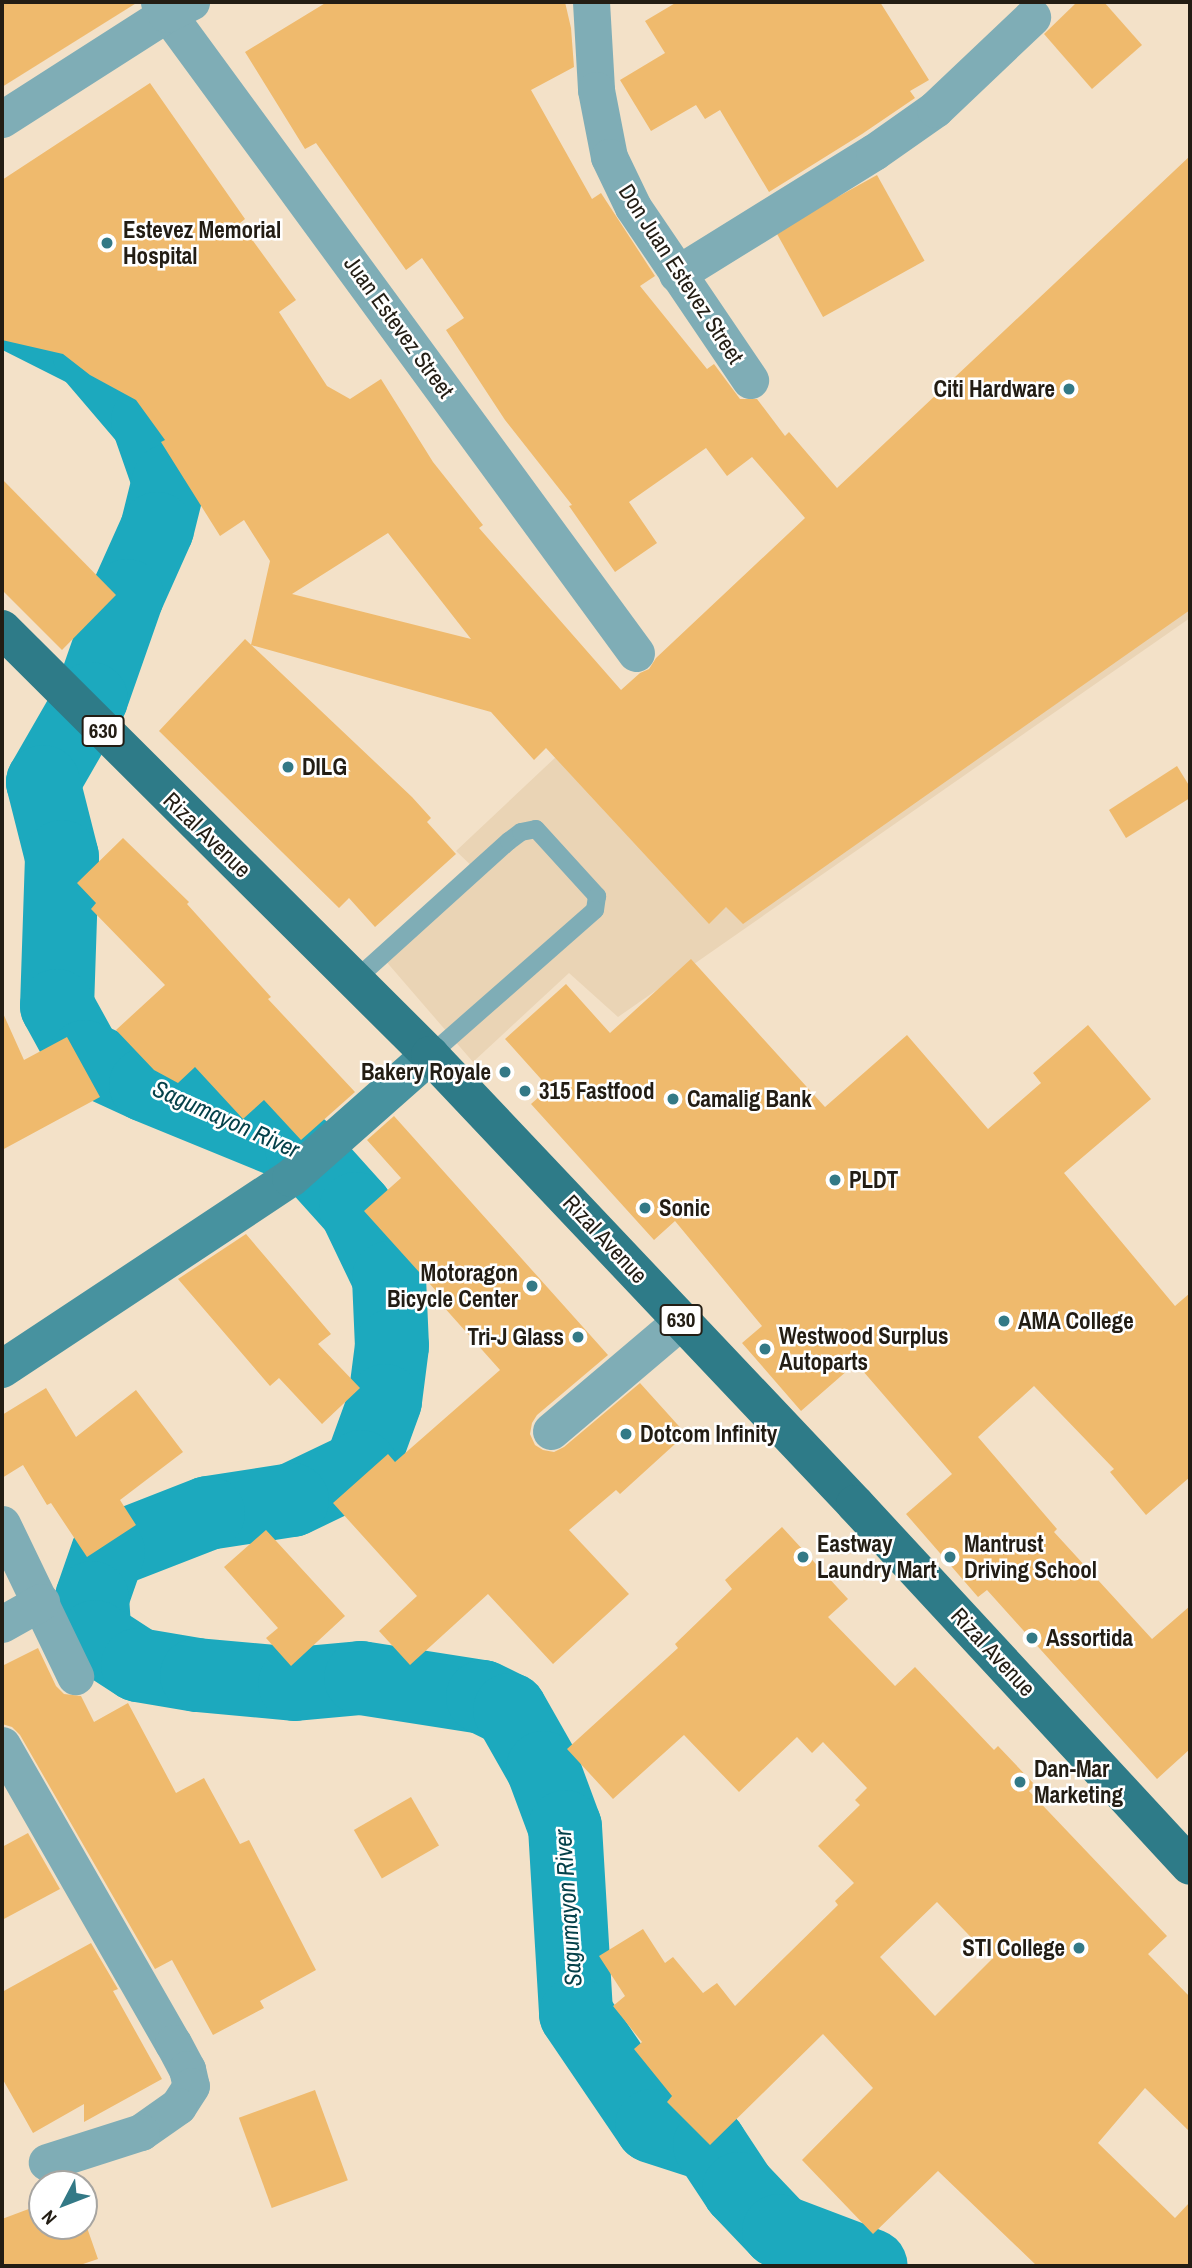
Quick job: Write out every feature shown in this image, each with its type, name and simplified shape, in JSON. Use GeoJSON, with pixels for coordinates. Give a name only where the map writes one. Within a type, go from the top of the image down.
{"type":"FeatureCollection","features":[{"type":"Feature","properties":{"kind":"main road","name":"Rizal Avenue"},"geometry":{"type":"LineString","coordinates":[[2,629],[430,1055],[1186,1855]]}},
{"type":"Feature","properties":{"kind":"street","name":"Don Juan Estevez Street"},"geometry":{"type":"LineString","coordinates":[[591,2],[596,90],[609,157],[633,207],[750,380]]}},
{"type":"Feature","properties":{"kind":"street"},"geometry":{"type":"LineString","coordinates":[[2,119],[172,6]]}},
{"type":"Feature","properties":{"kind":"street","name":"Juan Estevez Street"},"geometry":{"type":"LineString","coordinates":[[172,6],[256,131],[636,653]]}},
{"type":"Feature","properties":{"kind":"street"},"geometry":{"type":"LineString","coordinates":[[677,274],[874,152],[935,109],[1032,17]]}},
{"type":"Feature","properties":{"kind":"street"},"geometry":{"type":"LineString","coordinates":[[2,1369],[291,1178],[430,1055]]}},
{"type":"Feature","properties":{"kind":"street"},"geometry":{"type":"LineString","coordinates":[[551,1431],[682,1320]]}},
{"type":"Feature","properties":{"kind":"street"},"geometry":{"type":"LineString","coordinates":[[2,1524],[75,1676]]}},
{"type":"Feature","properties":{"kind":"street"},"geometry":{"type":"LineString","coordinates":[[2,1624],[41,1602]]}},
{"type":"Feature","properties":{"kind":"street"},"geometry":{"type":"LineString","coordinates":[[2,1745],[173,2043],[187,2069],[191,2086],[178,2106],[141,2132],[47,2162]]}},
{"type":"Feature","properties":{"kind":"lane"},"geometry":{"type":"LineString","coordinates":[[355,980],[509,841],[521,832],[536,829],[597,896],[595,910],[430,1055]]}},
{"type":"Feature","properties":{"kind":"shaded area","name":"Citi Hardware"},"geometry":{"type":"Polygon","coordinates":[[[1190,160],[1190,618],[618,1017],[569,973],[473,1062],[384,959],[477,871],[456,851],[1190,160]]]}},
{"type":"Feature","properties":{"kind":"building"},"geometry":{"type":"Polygon","coordinates":[[[2,2],[138,2],[2,87],[2,2]]]}},
{"type":"Feature","properties":{"kind":"building"},"geometry":{"type":"Polygon","coordinates":[[[327,2],[565,2],[571,28],[574,67],[531,90],[592,199],[601,193],[655,276],[640,286],[707,369],[714,364],[740,399],[757,399],[785,436],[789,432],[837,488],[1190,156],[1190,610],[743,924],[726,907],[709,924],[546,748],[534,760],[491,712],[251,645],[270,561],[244,520],[220,536],[161,442],[165,440],[136,400],[90,375],[63,354],[2,340],[2,180],[150,83],[245,219],[240,223],[296,300],[279,312],[327,386],[350,399],[381,379],[433,462],[483,525],[479,528],[621,690],[640,673],[649,669],[656,658],[805,518],[752,457],[727,476],[706,448],[629,502],[657,543],[615,572],[569,506],[572,505],[505,420],[446,330],[464,318],[422,258],[406,270],[316,143],[305,149],[245,52],[327,2]],[[388,533],[292,594],[471,639],[388,533]]]}},
{"type":"Feature","properties":{"kind":"building"},"geometry":{"type":"Polygon","coordinates":[[[677,2],[880,2],[929,80],[910,91],[915,98],[769,192],[720,110],[705,119],[696,105],[651,131],[620,80],[665,53],[645,21],[677,2]]]}},
{"type":"Feature","properties":{"kind":"building"},"geometry":{"type":"Polygon","coordinates":[[[1077,2],[1104,2],[1142,45],[1092,89],[1044,34],[1077,2]]]}},
{"type":"Feature","properties":{"kind":"building"},"geometry":{"type":"Polygon","coordinates":[[[877,175],[925,261],[823,317],[776,231],[877,175]]]}},
{"type":"Feature","properties":{"kind":"building"},"geometry":{"type":"Polygon","coordinates":[[[2,479],[116,595],[62,650],[2,590],[2,479]]]}},
{"type":"Feature","properties":{"kind":"building","name":"DILG"},"geometry":{"type":"Polygon","coordinates":[[[245,639],[412,797],[431,818],[427,822],[456,854],[375,927],[349,898],[339,908],[159,731],[245,639]]]}},
{"type":"Feature","properties":{"kind":"building"},"geometry":{"type":"Polygon","coordinates":[[[1177,766],[1190,787],[1190,798],[1126,838],[1109,810],[1177,766]]]}},
{"type":"Feature","properties":{"kind":"building"},"geometry":{"type":"Polygon","coordinates":[[[123,838],[189,902],[187,904],[271,997],[268,999],[355,1092],[301,1140],[264,1100],[243,1119],[195,1067],[178,1083],[154,1070],[116,1030],[165,985],[91,909],[96,903],[77,883],[123,838]]]}},
{"type":"Feature","properties":{"kind":"building"},"geometry":{"type":"Polygon","coordinates":[[[691,959],[825,1107],[907,1035],[988,1129],[1041,1083],[1033,1073],[1088,1025],[1151,1099],[1064,1173],[1175,1306],[1190,1293],[1190,1477],[1146,1515],[1110,1472],[1114,1469],[1034,1386],[978,1437],[1057,1529],[1054,1532],[1152,1639],[1190,1606],[1190,1749],[1157,1779],[987,1590],[978,1597],[906,1514],[952,1474],[856,1363],[801,1411],[742,1343],[762,1326],[675,1221],[654,1240],[531,1104],[549,1088],[505,1039],[566,984],[610,1033],[691,959]]]}},
{"type":"Feature","properties":{"kind":"building"},"geometry":{"type":"Polygon","coordinates":[[[2,1011],[24,1060],[67,1037],[100,1097],[2,1150],[2,1011]]]}},
{"type":"Feature","properties":{"kind":"building"},"geometry":{"type":"Polygon","coordinates":[[[394,1116],[608,1355],[537,1415],[530,1434],[535,1445],[554,1452],[564,1447],[640,1383],[686,1434],[620,1494],[616,1490],[569,1530],[629,1594],[553,1664],[488,1594],[410,1665],[379,1631],[417,1596],[333,1503],[388,1454],[395,1462],[500,1370],[434,1296],[438,1293],[364,1211],[401,1178],[367,1140],[394,1116]]]}},
{"type":"Feature","properties":{"kind":"building"},"geometry":{"type":"Polygon","coordinates":[[[246,1234],[331,1334],[318,1344],[360,1388],[322,1424],[279,1378],[270,1386],[178,1279],[246,1234]]]}},
{"type":"Feature","properties":{"kind":"building"},"geometry":{"type":"Polygon","coordinates":[[[46,1388],[76,1437],[136,1390],[183,1452],[120,1500],[136,1525],[87,1557],[51,1503],[47,1505],[23,1465],[2,1478],[2,1415],[46,1388]]]}},
{"type":"Feature","properties":{"kind":"building"},"geometry":{"type":"Polygon","coordinates":[[[782,1527],[848,1599],[828,1617],[895,1686],[915,1667],[994,1750],[998,1746],[1035,1785],[1029,1791],[1167,1936],[1148,1954],[1190,1997],[1190,2132],[1145,2088],[1098,2143],[1175,2218],[1190,2202],[1190,2266],[1037,2266],[938,2171],[873,2234],[802,2160],[873,2088],[823,2034],[710,2145],[667,2102],[672,2096],[634,2049],[642,2042],[613,2006],[625,1996],[599,1956],[643,1929],[665,1963],[673,1957],[703,1993],[717,1983],[735,2006],[838,1905],[835,1901],[854,1883],[818,1846],[860,1805],[855,1800],[867,1788],[823,1742],[812,1753],[797,1737],[739,1792],[684,1735],[613,1799],[567,1749],[678,1648],[675,1644],[732,1589],[725,1580],[782,1527]],[[937,1902],[880,1957],[935,2016],[992,1959],[937,1902]]]}},
{"type":"Feature","properties":{"kind":"building"},"geometry":{"type":"Polygon","coordinates":[[[266,1530],[345,1616],[291,1666],[266,1638],[278,1628],[224,1567],[266,1530]]]}},
{"type":"Feature","properties":{"kind":"building"},"geometry":{"type":"Polygon","coordinates":[[[38,1648],[56,1686],[64,1694],[81,1696],[94,1722],[128,1703],[176,1793],[204,1778],[240,1844],[249,1840],[316,1970],[260,2001],[264,2008],[213,2035],[172,1960],[155,1969],[20,1735],[12,1727],[2,1724],[2,1666],[38,1648]]]}},
{"type":"Feature","properties":{"kind":"building"},"geometry":{"type":"Polygon","coordinates":[[[411,1797],[439,1845],[382,1878],[354,1830],[411,1797]]]}},
{"type":"Feature","properties":{"kind":"building"},"geometry":{"type":"Polygon","coordinates":[[[28,1833],[60,1889],[2,1920],[2,1847],[28,1833]]]}},
{"type":"Feature","properties":{"kind":"building"},"geometry":{"type":"Polygon","coordinates":[[[91,1943],[118,1989],[113,1991],[162,2079],[84,2122],[84,2104],[33,2133],[2,2078],[2,1992],[91,1943]]]}},
{"type":"Feature","properties":{"kind":"building"},"geometry":{"type":"Polygon","coordinates":[[[315,2090],[348,2180],[272,2208],[239,2118],[315,2090]]]}},
{"type":"Feature","properties":{"kind":"building"},"geometry":{"type":"Polygon","coordinates":[[[28,2209],[28,2240],[91,2240],[98,2259],[77,2266],[2,2266],[2,2219],[28,2209]]]}},
{"type":"Feature","properties":{"kind":"waterway","name":"Sagumayon River"},"geometry":{"type":"LineString","coordinates":[[2,312],[13,314],[89,352],[148,421],[169,481],[157,529],[127,596],[91,699],[43,782],[62,857],[57,1006],[85,1057],[302,1149],[356,1209],[389,1278],[392,1346],[385,1401],[361,1467],[292,1500],[208,1513],[108,1552],[92,1598],[95,1637],[138,1665],[197,1675],[295,1684],[361,1678],[483,1697],[510,1710],[543,1768],[565,1827],[576,2014],[652,2126],[710,2145],[739,2189],[779,2231],[871,2266]]}},
{"type":"Feature","properties":{"kind":"place","name":"Estevez Memorial Hospital"},"geometry":{"type":"Point","coordinates":[107,243]}},
{"type":"Feature","properties":{"kind":"place","name":"Citi Hardware"},"geometry":{"type":"Point","coordinates":[1069,389]}},
{"type":"Feature","properties":{"kind":"place","name":"DILG"},"geometry":{"type":"Point","coordinates":[288,767]}},
{"type":"Feature","properties":{"kind":"place","name":"Bakery Royale"},"geometry":{"type":"Point","coordinates":[505,1072]}},
{"type":"Feature","properties":{"kind":"place","name":"315 Fastfood"},"geometry":{"type":"Point","coordinates":[525,1091]}},
{"type":"Feature","properties":{"kind":"place","name":"Camalig Bank"},"geometry":{"type":"Point","coordinates":[673,1099]}},
{"type":"Feature","properties":{"kind":"place","name":"PLDT"},"geometry":{"type":"Point","coordinates":[835,1180]}},
{"type":"Feature","properties":{"kind":"place","name":"Sonic"},"geometry":{"type":"Point","coordinates":[645,1208]}},
{"type":"Feature","properties":{"kind":"place","name":"Motoragon Bicycle Center"},"geometry":{"type":"Point","coordinates":[532,1286]}},
{"type":"Feature","properties":{"kind":"place","name":"AMA College"},"geometry":{"type":"Point","coordinates":[1004,1321]}},
{"type":"Feature","properties":{"kind":"place","name":"Tri-J Glass"},"geometry":{"type":"Point","coordinates":[578,1337]}},
{"type":"Feature","properties":{"kind":"place","name":"Westwood Surplus Autoparts"},"geometry":{"type":"Point","coordinates":[765,1349]}},
{"type":"Feature","properties":{"kind":"place","name":"Dotcom Infinity"},"geometry":{"type":"Point","coordinates":[626,1434]}},
{"type":"Feature","properties":{"kind":"place","name":"Eastway Laundry Mart"},"geometry":{"type":"Point","coordinates":[803,1557]}},
{"type":"Feature","properties":{"kind":"place","name":"Mantrust Driving School"},"geometry":{"type":"Point","coordinates":[950,1557]}},
{"type":"Feature","properties":{"kind":"place","name":"Assortida"},"geometry":{"type":"Point","coordinates":[1032,1638]}},
{"type":"Feature","properties":{"kind":"place","name":"Dan-Mar Marketing"},"geometry":{"type":"Point","coordinates":[1020,1782]}},
{"type":"Feature","properties":{"kind":"place","name":"STI College"},"geometry":{"type":"Point","coordinates":[1079,1948]}}]}
